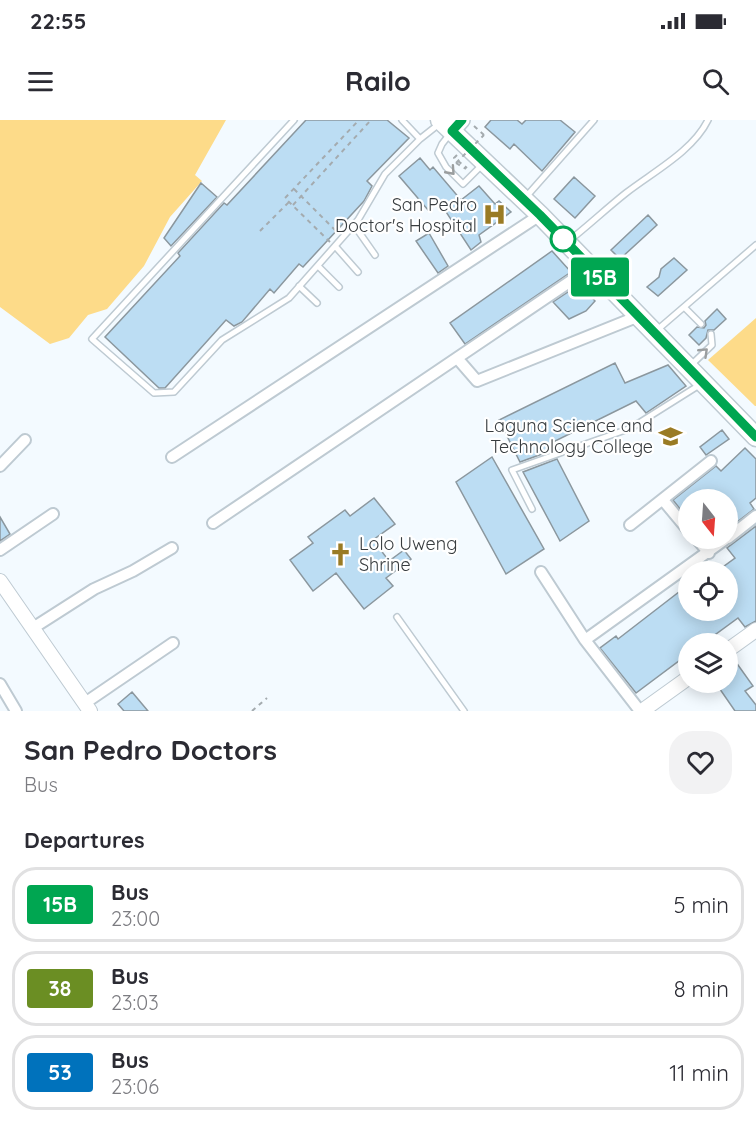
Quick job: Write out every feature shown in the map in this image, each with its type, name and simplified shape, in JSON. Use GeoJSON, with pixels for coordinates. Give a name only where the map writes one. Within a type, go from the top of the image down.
{"type":"FeatureCollection","features":[{"type":"Feature","properties":{"kind":"highway"},"geometry":{"type":"LineString","coordinates":[[449,123],[756,437]]}},
{"type":"Feature","properties":{"kind":"street"},"geometry":{"type":"LineString","coordinates":[[172,457],[540,215]]}},
{"type":"Feature","properties":{"kind":"street"},"geometry":{"type":"LineString","coordinates":[[213,523],[590,268]]}},
{"type":"Feature","properties":{"kind":"street"},"geometry":{"type":"LineString","coordinates":[[457,358],[477,381],[639,316]]}},
{"type":"Feature","properties":{"kind":"street"},"geometry":{"type":"LineString","coordinates":[[0,466],[25,440]]}},
{"type":"Feature","properties":{"kind":"street"},"geometry":{"type":"LineString","coordinates":[[630,525],[711,460]]}},
{"type":"Feature","properties":{"kind":"street"},"geometry":{"type":"LineString","coordinates":[[663,500],[678,518]]}},
{"type":"Feature","properties":{"kind":"street"},"geometry":{"type":"LineString","coordinates":[[0,550],[53,514]]}},
{"type":"Feature","properties":{"kind":"street"},"geometry":{"type":"LineString","coordinates":[[738,530],[756,516]]}},
{"type":"Feature","properties":{"kind":"street"},"geometry":{"type":"LineString","coordinates":[[33,628],[94,589],[133,571],[172,548]]}},
{"type":"Feature","properties":{"kind":"street"},"geometry":{"type":"LineString","coordinates":[[706,549],[709,553]]}},
{"type":"Feature","properties":{"kind":"street"},"geometry":{"type":"LineString","coordinates":[[585,640],[714,549]]}},
{"type":"Feature","properties":{"kind":"street"},"geometry":{"type":"LineString","coordinates":[[541,572],[585,640],[641,711],[678,685]]}},
{"type":"Feature","properties":{"kind":"street"},"geometry":{"type":"LineString","coordinates":[[0,581],[88,707],[173,643]]}},
{"type":"Feature","properties":{"kind":"street"},"geometry":{"type":"LineString","coordinates":[[738,643],[756,630]]}},
{"type":"Feature","properties":{"kind":"street"},"geometry":{"type":"LineString","coordinates":[[0,684],[16,711]]}},
{"type":"Feature","properties":{"kind":"lane"},"geometry":{"type":"LineString","coordinates":[[294,120],[92,339],[154,393],[174,392],[222,340],[289,298],[354,225],[385,174],[420,139],[449,123]]}},
{"type":"Feature","properties":{"kind":"lane"},"geometry":{"type":"LineString","coordinates":[[402,120],[420,139]]}},
{"type":"Feature","properties":{"kind":"lane"},"geometry":{"type":"LineString","coordinates":[[524,200],[594,120]]}},
{"type":"Feature","properties":{"kind":"lane"},"geometry":{"type":"LineString","coordinates":[[566,243],[628,191],[653,175],[691,144],[708,120]]}},
{"type":"Feature","properties":{"kind":"lane"},"geometry":{"type":"LineString","coordinates":[[449,123],[438,153],[446,167],[463,184],[485,162]]}},
{"type":"Feature","properties":{"kind":"lane"},"geometry":{"type":"LineString","coordinates":[[354,225],[375,255]]}},
{"type":"Feature","properties":{"kind":"lane"},"geometry":{"type":"LineString","coordinates":[[655,332],[756,245]]}},
{"type":"Feature","properties":{"kind":"lane"},"geometry":{"type":"LineString","coordinates":[[335,246],[357,272]]}},
{"type":"Feature","properties":{"kind":"lane"},"geometry":{"type":"LineString","coordinates":[[318,266],[339,287]]}},
{"type":"Feature","properties":{"kind":"lane"},"geometry":{"type":"LineString","coordinates":[[299,286],[317,303]]}},
{"type":"Feature","properties":{"kind":"lane"},"geometry":{"type":"LineString","coordinates":[[684,307],[701,324]]}},
{"type":"Feature","properties":{"kind":"lane"},"geometry":{"type":"LineString","coordinates":[[688,367],[712,345],[711,334]]}},
{"type":"Feature","properties":{"kind":"lane"},"geometry":{"type":"LineString","coordinates":[[532,509],[512,470],[631,428],[704,382]]}},
{"type":"Feature","properties":{"kind":"lane"},"geometry":{"type":"LineString","coordinates":[[397,617],[464,711]]}},
{"type":"Feature","properties":{"kind":"path"},"geometry":{"type":"LineString","coordinates":[[335,246],[285,198],[359,120]]}},
{"type":"Feature","properties":{"kind":"path"},"geometry":{"type":"LineString","coordinates":[[292,206],[371,120]]}},
{"type":"Feature","properties":{"kind":"path"},"geometry":{"type":"LineString","coordinates":[[454,158],[467,168],[465,170],[456,163],[484,135]]}},
{"type":"Feature","properties":{"kind":"path"},"geometry":{"type":"LineString","coordinates":[[294,189],[343,237]]}},
{"type":"Feature","properties":{"kind":"path"},"geometry":{"type":"LineString","coordinates":[[260,231],[289,202]]}},
{"type":"Feature","properties":{"kind":"path"},"geometry":{"type":"LineString","coordinates":[[252,711],[267,698]]}},
{"type":"Feature","properties":{"kind":"shaded area"},"geometry":{"type":"Polygon","coordinates":[[[0,120],[226,120],[195,175],[202,181],[170,217],[144,266],[107,309],[88,315],[69,338],[50,344],[0,307],[0,120]]]}},
{"type":"Feature","properties":{"kind":"shaded area"},"geometry":{"type":"Polygon","coordinates":[[[756,318],[756,406],[755,406],[708,360],[756,318]]]}},
{"type":"Feature","properties":{"kind":"building"},"geometry":{"type":"Polygon","coordinates":[[[306,120],[387,120],[409,138],[367,181],[372,186],[364,201],[303,267],[299,264],[274,293],[270,289],[242,322],[234,326],[226,320],[165,388],[159,388],[105,337],[180,256],[178,253],[224,203],[227,205],[306,120]]]}},
{"type":"Feature","properties":{"kind":"building"},"geometry":{"type":"Polygon","coordinates":[[[491,120],[517,120],[522,124],[526,120],[560,120],[575,132],[542,171],[514,144],[510,149],[485,127],[491,120]]]}},
{"type":"Feature","properties":{"kind":"building"},"geometry":{"type":"Polygon","coordinates":[[[420,158],[430,170],[433,167],[461,200],[479,186],[495,204],[499,201],[511,212],[479,235],[481,242],[471,250],[439,201],[428,210],[399,176],[420,158]]]}},
{"type":"Feature","properties":{"kind":"building"},"geometry":{"type":"Polygon","coordinates":[[[574,177],[595,196],[575,218],[554,199],[574,177]]]}},
{"type":"Feature","properties":{"kind":"building"},"geometry":{"type":"Polygon","coordinates":[[[201,183],[217,197],[171,246],[164,238],[201,183]]]}},
{"type":"Feature","properties":{"kind":"building"},"geometry":{"type":"Polygon","coordinates":[[[648,215],[657,225],[620,259],[611,250],[648,215]]]}},
{"type":"Feature","properties":{"kind":"building"},"geometry":{"type":"Polygon","coordinates":[[[429,233],[448,266],[438,273],[416,241],[429,233]]]}},
{"type":"Feature","properties":{"kind":"building"},"geometry":{"type":"Polygon","coordinates":[[[552,251],[571,272],[465,344],[450,323],[552,251]]]}},
{"type":"Feature","properties":{"kind":"building"},"geometry":{"type":"Polygon","coordinates":[[[674,258],[687,270],[658,296],[647,287],[659,277],[661,269],[674,258]]]}},
{"type":"Feature","properties":{"kind":"building"},"geometry":{"type":"Polygon","coordinates":[[[580,284],[595,301],[586,311],[569,319],[553,302],[580,284]]]}},
{"type":"Feature","properties":{"kind":"building"},"geometry":{"type":"Polygon","coordinates":[[[717,309],[726,319],[714,330],[708,330],[706,338],[699,345],[689,335],[697,327],[704,328],[705,321],[717,309]]]}},
{"type":"Feature","properties":{"kind":"building"},"geometry":{"type":"Polygon","coordinates":[[[615,363],[625,383],[668,365],[686,386],[646,413],[636,401],[549,444],[553,450],[520,462],[499,420],[615,363]]]}},
{"type":"Feature","properties":{"kind":"building"},"geometry":{"type":"Polygon","coordinates":[[[722,430],[729,439],[706,455],[700,447],[722,430]]]}},
{"type":"Feature","properties":{"kind":"building"},"geometry":{"type":"Polygon","coordinates":[[[745,448],[756,459],[756,498],[750,503],[754,509],[738,521],[738,489],[687,489],[716,466],[721,471],[745,448]]]}},
{"type":"Feature","properties":{"kind":"building"},"geometry":{"type":"Polygon","coordinates":[[[492,457],[544,549],[506,574],[456,482],[492,457]]]}},
{"type":"Feature","properties":{"kind":"building"},"geometry":{"type":"Polygon","coordinates":[[[557,459],[589,521],[560,541],[523,472],[557,459]]]}},
{"type":"Feature","properties":{"kind":"building"},"geometry":{"type":"Polygon","coordinates":[[[678,496],[678,506],[673,500],[678,496]]]}},
{"type":"Feature","properties":{"kind":"building","name":"Lolo Uweng Shrine"},"geometry":{"type":"Polygon","coordinates":[[[374,498],[395,524],[373,540],[389,561],[404,550],[411,559],[386,578],[393,586],[364,609],[336,573],[313,591],[290,560],[313,543],[308,537],[345,510],[350,516],[374,498]]]}},
{"type":"Feature","properties":{"kind":"building"},"geometry":{"type":"Polygon","coordinates":[[[0,517],[10,534],[0,541],[0,517]]]}},
{"type":"Feature","properties":{"kind":"building"},"geometry":{"type":"Polygon","coordinates":[[[756,526],[756,621],[745,627],[738,618],[738,561],[731,561],[735,558],[728,549],[738,549],[738,540],[756,526]]]}},
{"type":"Feature","properties":{"kind":"building"},"geometry":{"type":"Polygon","coordinates":[[[678,593],[678,621],[734,621],[718,633],[678,633],[678,662],[636,693],[600,648],[616,636],[618,639],[678,593]]]}},
{"type":"Feature","properties":{"kind":"building"},"geometry":{"type":"Polygon","coordinates":[[[738,665],[753,686],[745,691],[756,705],[756,711],[735,711],[723,693],[738,693],[738,665]]]}},
{"type":"Feature","properties":{"kind":"building"},"geometry":{"type":"Polygon","coordinates":[[[132,692],[148,711],[124,711],[118,704],[132,692]]]}},
{"type":"Feature","properties":{"kind":"bus line","name":"15B"},"geometry":{"type":"LineString","coordinates":[[462,120],[452,131],[540,215],[756,437]]}},
{"type":"Feature","properties":{"kind":"place","name":"San Pedro Doctor's Hospital"},"geometry":{"type":"Point","coordinates":[495,215]}},
{"type":"Feature","properties":{"kind":"place","name":"Laguna Science and Technology College"},"geometry":{"type":"Point","coordinates":[671,436]}},
{"type":"Feature","properties":{"kind":"place","name":"Lolo Uweng Shrine"},"geometry":{"type":"Point","coordinates":[341,554]}}]}
